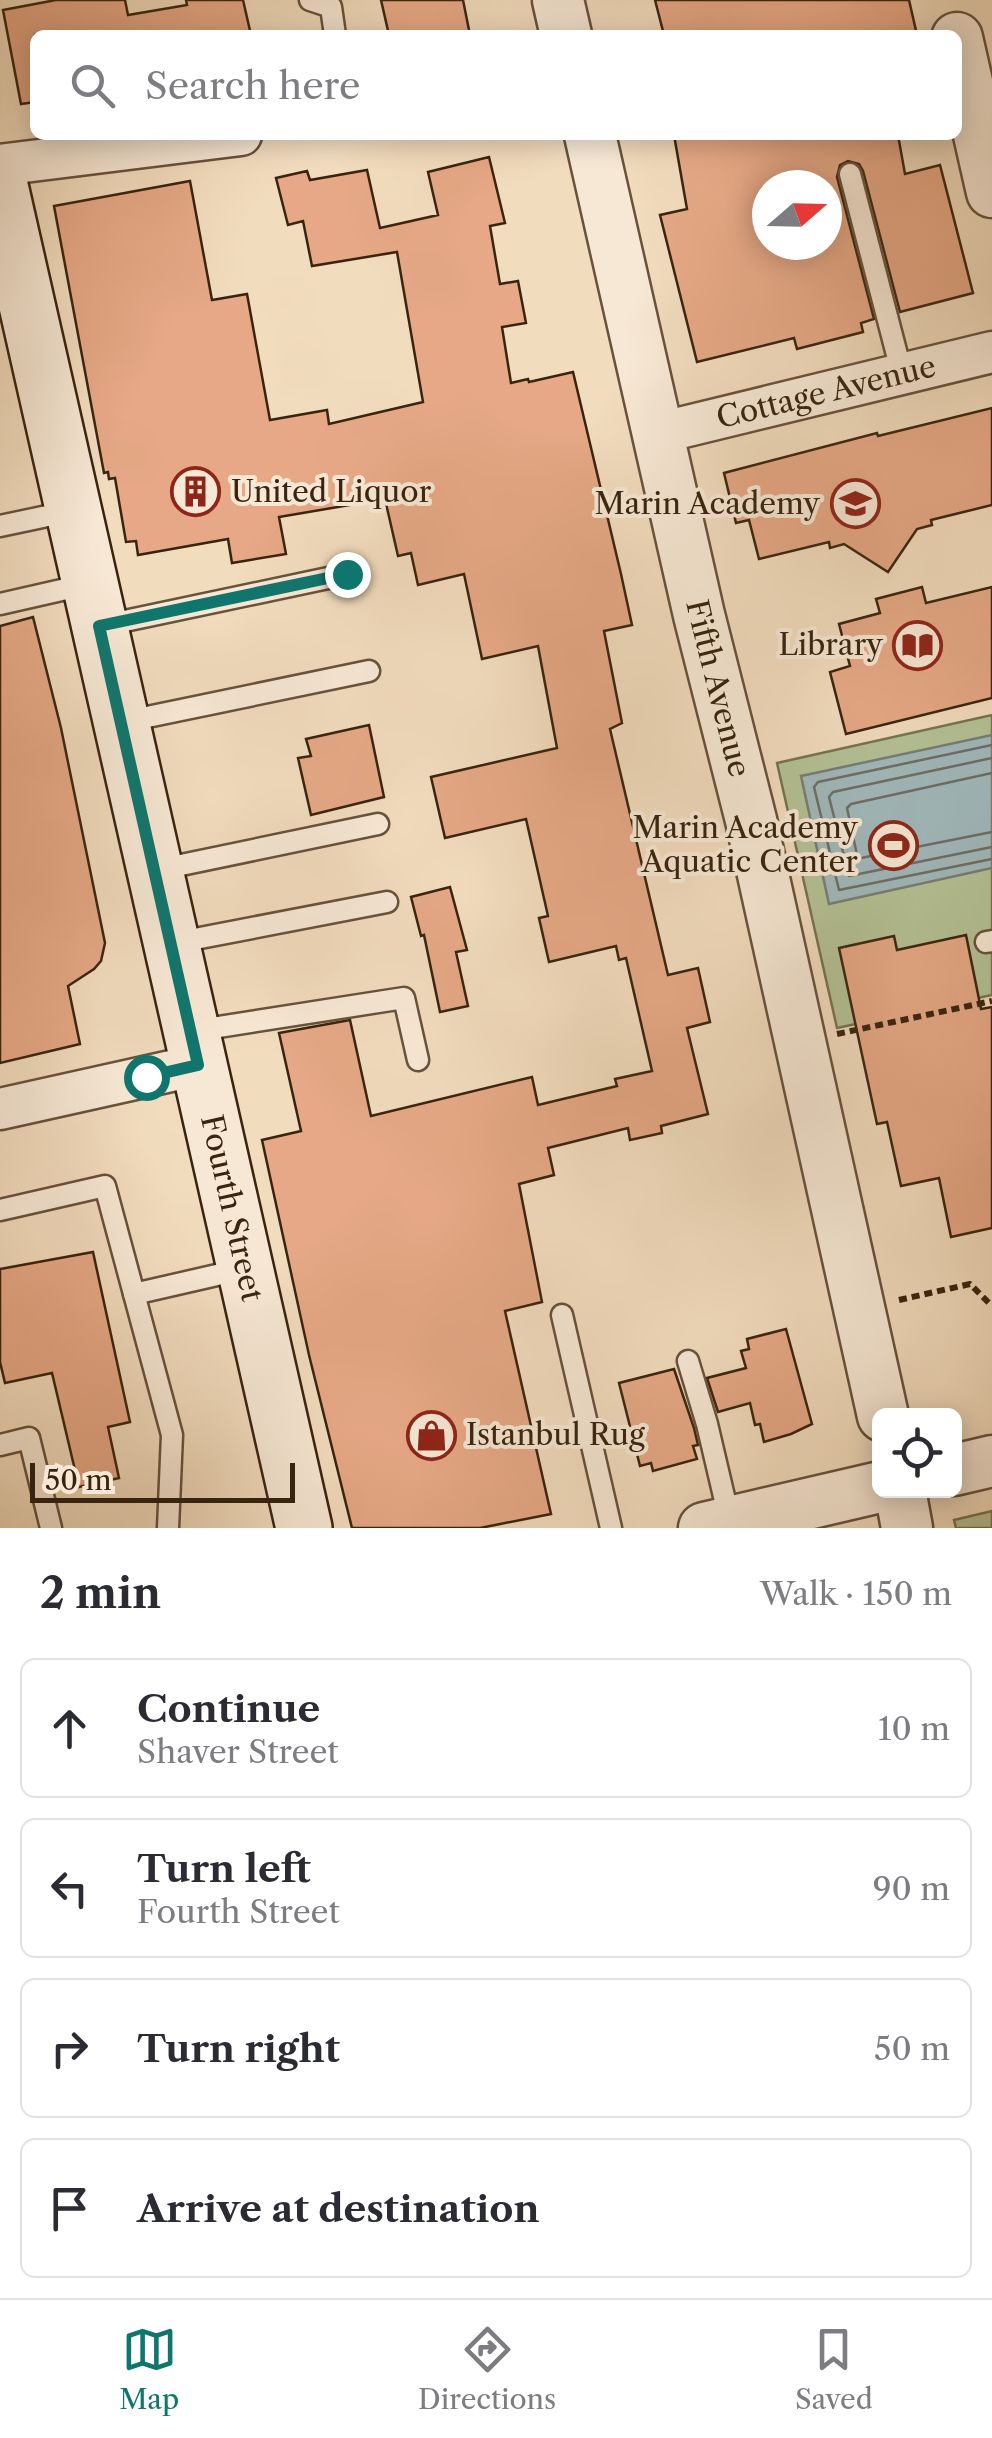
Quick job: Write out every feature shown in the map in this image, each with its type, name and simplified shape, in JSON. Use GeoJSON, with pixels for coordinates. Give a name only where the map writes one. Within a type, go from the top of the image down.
{"type":"FeatureCollection","features":[{"type":"Feature","properties":{"kind":"main road","name":"Fourth Street"},"geometry":{"type":"LineString","coordinates":[[0,186],[304,1528]]}},
{"type":"Feature","properties":{"kind":"street"},"geometry":{"type":"LineString","coordinates":[[558,0],[565,30]]}},
{"type":"Feature","properties":{"kind":"street"},"geometry":{"type":"LineString","coordinates":[[948,0],[956,30]]}},
{"type":"Feature","properties":{"kind":"street"},"geometry":{"type":"LineString","coordinates":[[962,50],[982,105],[992,192]]}},
{"type":"Feature","properties":{"kind":"street"},"geometry":{"type":"LineString","coordinates":[[0,165],[201,140]]}},
{"type":"Feature","properties":{"kind":"street","name":"Fifth Avenue"},"geometry":{"type":"LineString","coordinates":[[591,140],[750,820],[881,1408]]}},
{"type":"Feature","properties":{"kind":"street","name":"Cottage Avenue"},"geometry":{"type":"LineString","coordinates":[[659,433],[992,352]]}},
{"type":"Feature","properties":{"kind":"street"},"geometry":{"type":"LineString","coordinates":[[0,1108],[195,1048]]}},
{"type":"Feature","properties":{"kind":"street"},"geometry":{"type":"LineString","coordinates":[[962,1468],[992,1461]]}},
{"type":"Feature","properties":{"kind":"street"},"geometry":{"type":"LineString","coordinates":[[717,1525],[872,1489]]}},
{"type":"Feature","properties":{"kind":"street"},"geometry":{"type":"LineString","coordinates":[[901,1498],[907,1528]]}},
{"type":"Feature","properties":{"kind":"lane"},"geometry":{"type":"LineString","coordinates":[[310,0],[336,4],[335,30]]}},
{"type":"Feature","properties":{"kind":"lane"},"geometry":{"type":"LineString","coordinates":[[850,174],[902,374]]}},
{"type":"Feature","properties":{"kind":"lane"},"geometry":{"type":"LineString","coordinates":[[0,526],[73,510]]}},
{"type":"Feature","properties":{"kind":"lane"},"geometry":{"type":"LineString","coordinates":[[0,604],[94,605],[347,574]]}},
{"type":"Feature","properties":{"kind":"lane"},"geometry":{"type":"LineString","coordinates":[[121,723],[369,670]]}},
{"type":"Feature","properties":{"kind":"lane"},"geometry":{"type":"LineString","coordinates":[[155,871],[378,824]]}},
{"type":"Feature","properties":{"kind":"lane"},"geometry":{"type":"LineString","coordinates":[[172,943],[387,902]]}},
{"type":"Feature","properties":{"kind":"lane"},"geometry":{"type":"LineString","coordinates":[[195,1048],[404,998],[418,1060]]}},
{"type":"Feature","properties":{"kind":"lane"},"geometry":{"type":"LineString","coordinates":[[0,1210],[106,1186],[172,1435],[168,1528]]}},
{"type":"Feature","properties":{"kind":"lane"},"geometry":{"type":"LineString","coordinates":[[134,1294],[245,1269]]}},
{"type":"Feature","properties":{"kind":"lane"},"geometry":{"type":"LineString","coordinates":[[562,1315],[611,1528]]}},
{"type":"Feature","properties":{"kind":"lane"},"geometry":{"type":"LineString","coordinates":[[688,1362],[707,1424],[717,1525]]}},
{"type":"Feature","properties":{"kind":"lane"},"geometry":{"type":"LineString","coordinates":[[0,1445],[29,1438],[51,1528]]}},
{"type":"Feature","properties":{"kind":"path"},"geometry":{"type":"LineString","coordinates":[[831,1036],[992,1000]]}},
{"type":"Feature","properties":{"kind":"path"},"geometry":{"type":"LineString","coordinates":[[859,1310],[970,1284],[992,1306]]}},
{"type":"Feature","properties":{"kind":"green space","name":"Marin Academy Aquatic Center"},"geometry":{"type":"Polygon","coordinates":[[[992,715],[992,995],[837,1028],[777,763],[992,715]]]}},
{"type":"Feature","properties":{"kind":"green space"},"geometry":{"type":"Polygon","coordinates":[[[992,1511],[992,1528],[956,1528],[954,1520],[992,1511]]]}},
{"type":"Feature","properties":{"kind":"water"},"geometry":{"type":"Polygon","coordinates":[[[992,735],[992,868],[829,904],[801,776],[992,735]]]}},
{"type":"Feature","properties":{"kind":"building"},"geometry":{"type":"Polygon","coordinates":[[[56,0],[125,0],[128,15],[187,5],[186,0],[243,0],[250,30],[30,30],[30,103],[21,104],[3,10],[56,0]]]}},
{"type":"Feature","properties":{"kind":"building"},"geometry":{"type":"Polygon","coordinates":[[[381,0],[463,0],[469,30],[388,30],[381,0]]]}},
{"type":"Feature","properties":{"kind":"building"},"geometry":{"type":"Polygon","coordinates":[[[655,0],[909,0],[916,30],[663,30],[655,0]]]}},
{"type":"Feature","properties":{"kind":"building"},"geometry":{"type":"Polygon","coordinates":[[[675,140],[899,140],[905,174],[940,165],[973,293],[900,312],[859,164],[848,161],[839,170],[752,170],[752,260],[842,260],[842,196],[874,319],[861,323],[863,332],[797,349],[794,338],[697,362],[660,215],[687,209],[675,140]]]}},
{"type":"Feature","properties":{"kind":"building"},"geometry":{"type":"Polygon","coordinates":[[[489,157],[505,223],[490,226],[500,284],[518,281],[526,323],[502,327],[511,383],[573,372],[621,574],[632,625],[604,631],[622,723],[610,729],[668,975],[698,968],[710,1022],[687,1028],[708,1114],[661,1126],[662,1133],[630,1140],[628,1128],[548,1148],[554,1175],[519,1184],[542,1302],[505,1311],[551,1514],[480,1528],[352,1528],[262,1140],[301,1131],[279,1033],[350,1020],[371,1116],[532,1077],[538,1105],[617,1086],[615,1079],[652,1071],[626,958],[619,960],[616,946],[549,962],[539,918],[548,916],[526,819],[445,838],[431,777],[557,748],[538,646],[482,659],[464,574],[418,585],[411,553],[398,556],[385,499],[279,517],[286,554],[232,563],[228,539],[138,555],[136,541],[126,542],[115,478],[109,479],[108,472],[104,473],[54,206],[190,181],[212,300],[247,294],[270,420],[327,410],[329,424],[423,402],[397,252],[312,266],[303,221],[288,225],[276,178],[307,171],[310,180],[367,170],[380,228],[438,215],[428,172],[489,157]]]}},
{"type":"Feature","properties":{"kind":"building"},"geometry":{"type":"Polygon","coordinates":[[[992,408],[992,505],[931,520],[932,525],[917,529],[888,572],[844,544],[830,548],[829,542],[759,559],[749,520],[736,523],[724,473],[992,408]]]}},
{"type":"Feature","properties":{"kind":"building","name":"Library"},"geometry":{"type":"Polygon","coordinates":[[[922,587],[926,603],[992,587],[992,698],[846,734],[830,672],[850,666],[839,624],[880,613],[876,599],[922,587]]]}},
{"type":"Feature","properties":{"kind":"building"},"geometry":{"type":"Polygon","coordinates":[[[33,617],[61,728],[105,943],[101,961],[68,986],[80,1044],[0,1063],[0,626],[33,617]]]}},
{"type":"Feature","properties":{"kind":"building"},"geometry":{"type":"Polygon","coordinates":[[[369,725],[384,797],[311,815],[298,758],[311,756],[306,739],[369,725]]]}},
{"type":"Feature","properties":{"kind":"building"},"geometry":{"type":"Polygon","coordinates":[[[450,887],[467,950],[456,952],[468,1006],[440,1012],[424,935],[421,936],[411,897],[450,887]]]}},
{"type":"Feature","properties":{"kind":"building"},"geometry":{"type":"Polygon","coordinates":[[[966,935],[981,1009],[992,1007],[992,1228],[951,1237],[939,1178],[901,1186],[887,1122],[877,1124],[839,948],[894,936],[897,950],[966,935]]]}},
{"type":"Feature","properties":{"kind":"building"},"geometry":{"type":"Polygon","coordinates":[[[93,1252],[130,1422],[108,1427],[119,1478],[79,1487],[52,1373],[5,1383],[0,1362],[0,1269],[93,1252]]]}},
{"type":"Feature","properties":{"kind":"building"},"geometry":{"type":"Polygon","coordinates":[[[786,1329],[812,1424],[764,1442],[750,1403],[718,1412],[707,1378],[746,1368],[741,1351],[749,1349],[747,1339],[786,1329]]]}},
{"type":"Feature","properties":{"kind":"building"},"geometry":{"type":"Polygon","coordinates":[[[674,1369],[694,1428],[697,1459],[653,1471],[651,1463],[640,1466],[619,1383],[674,1369]]]}},
{"type":"Feature","properties":{"kind":"place","name":"United Liquor"},"geometry":{"type":"Point","coordinates":[196,492]}},
{"type":"Feature","properties":{"kind":"place","name":"Marin Academy"},"geometry":{"type":"Point","coordinates":[855,504]}},
{"type":"Feature","properties":{"kind":"place","name":"Library"},"geometry":{"type":"Point","coordinates":[918,645]}},
{"type":"Feature","properties":{"kind":"place","name":"Marin Academy Aquatic Center"},"geometry":{"type":"Point","coordinates":[893,845]}},
{"type":"Feature","properties":{"kind":"place","name":"Istanbul Rug"},"geometry":{"type":"Point","coordinates":[431,1435]}},
{"type":"Feature","properties":{"kind":"route"},"geometry":{"type":"LineString","coordinates":[[146,1077],[198,1065],[99,626],[347,574]]}}]}
